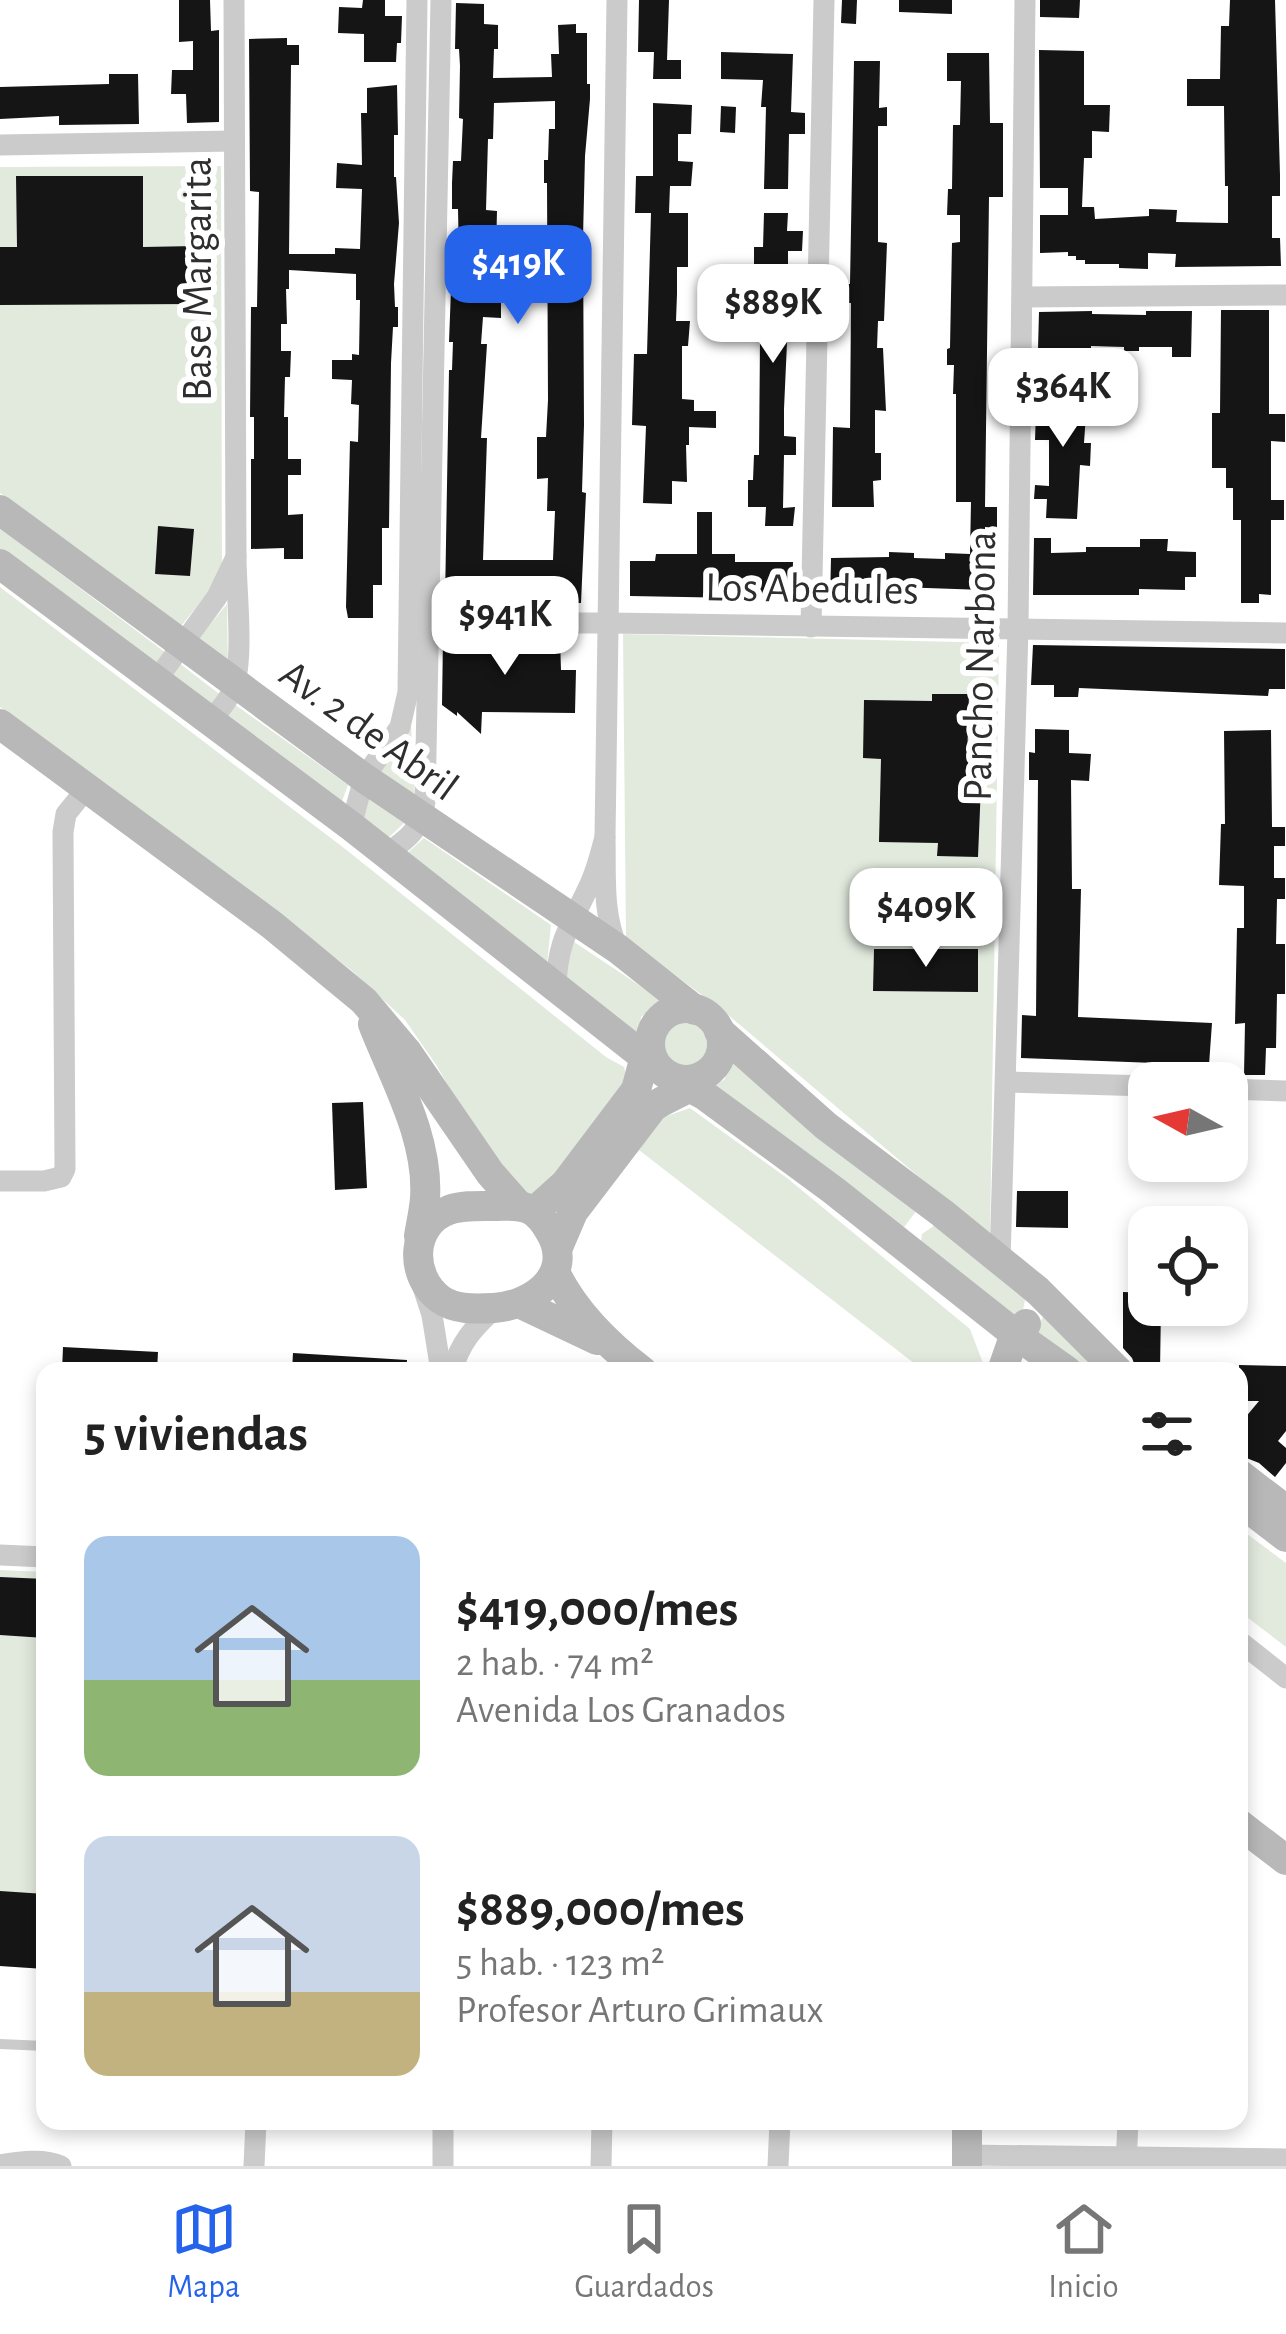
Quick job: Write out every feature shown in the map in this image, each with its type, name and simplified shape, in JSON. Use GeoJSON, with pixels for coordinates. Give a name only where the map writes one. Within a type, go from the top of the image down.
{"type":"FeatureCollection","features":[{"type":"Feature","properties":{"kind":"main road","name":"Av. 2 de Abril"},"geometry":{"type":"LineString","coordinates":[[0,510],[364,778],[618,949],[695,1010]]}},
{"type":"Feature","properties":{"kind":"main road"},"geometry":{"type":"LineString","coordinates":[[0,564],[1054,1362]]}},
{"type":"Feature","properties":{"kind":"main road"},"geometry":{"type":"LineString","coordinates":[[0,724],[272,925],[364,1001],[407,1052],[490,1173],[548,1226],[575,1306],[613,1360]]}},
{"type":"Feature","properties":{"kind":"main road"},"geometry":{"type":"LineString","coordinates":[[364,1001],[415,1129],[425,1195],[418,1261],[425,1285],[443,1302],[463,1308],[508,1306],[538,1295],[573,1212],[653,1107],[668,1096],[670,1068],[658,1021],[675,1010],[695,1010],[710,1018],[826,1126],[1038,1292],[1109,1362]]}},
{"type":"Feature","properties":{"kind":"main road"},"geometry":{"type":"LineString","coordinates":[[418,1261],[430,1223],[453,1208],[527,1208],[565,1184],[642,1076],[720,1056],[719,1031]]}},
{"type":"Feature","properties":{"kind":"main road"},"geometry":{"type":"LineString","coordinates":[[910,1251],[916,1224],[942,1213]]}},
{"type":"Feature","properties":{"kind":"main road"},"geometry":{"type":"LineString","coordinates":[[1005,1362],[1015,1334],[1027,1324],[1035,1307],[1038,1292]]}},
{"type":"Feature","properties":{"kind":"main road"},"geometry":{"type":"LineString","coordinates":[[508,1306],[613,1360]]}},
{"type":"Feature","properties":{"kind":"main road"},"geometry":{"type":"LineString","coordinates":[[1248,1481],[1286,1510]]}},
{"type":"Feature","properties":{"kind":"main road"},"geometry":{"type":"LineString","coordinates":[[1248,1509],[1286,1537]]}},
{"type":"Feature","properties":{"kind":"main road"},"geometry":{"type":"LineString","coordinates":[[1248,1831],[1286,1860]]}},
{"type":"Feature","properties":{"kind":"main road"},"geometry":{"type":"LineString","coordinates":[[967,2160],[968,2130]]}},
{"type":"Feature","properties":{"kind":"street","name":"Base Margarita"},"geometry":{"type":"LineString","coordinates":[[234,0],[235,684]]}},
{"type":"Feature","properties":{"kind":"street"},"geometry":{"type":"LineString","coordinates":[[386,854],[416,832],[422,819],[417,0]]}},
{"type":"Feature","properties":{"kind":"street"},"geometry":{"type":"LineString","coordinates":[[351,826],[364,778],[400,728],[420,622],[441,0]]}},
{"type":"Feature","properties":{"kind":"street"},"geometry":{"type":"LineString","coordinates":[[616,0],[605,837],[607,913],[618,949]]}},
{"type":"Feature","properties":{"kind":"street"},"geometry":{"type":"LineString","coordinates":[[811,627],[824,0]]}},
{"type":"Feature","properties":{"kind":"street","name":"Pancho Narbona"},"geometry":{"type":"LineString","coordinates":[[1000,1261],[1018,629],[1025,0]]}},
{"type":"Feature","properties":{"kind":"street"},"geometry":{"type":"LineString","coordinates":[[0,145],[235,141]]}},
{"type":"Feature","properties":{"kind":"street"},"geometry":{"type":"LineString","coordinates":[[1023,298],[1286,295]]}},
{"type":"Feature","properties":{"kind":"street","name":"Base Margarita"},"geometry":{"type":"LineString","coordinates":[[155,682],[217,597],[236,557]]}},
{"type":"Feature","properties":{"kind":"street","name":"Los Abedules"},"geometry":{"type":"LineString","coordinates":[[420,622],[1286,634]]}},
{"type":"Feature","properties":{"kind":"street"},"geometry":{"type":"LineString","coordinates":[[209,722],[235,684]]}},
{"type":"Feature","properties":{"kind":"street"},"geometry":{"type":"LineString","coordinates":[[0,1180],[44,1181],[62,1177],[65,1169],[63,832],[66,814],[86,788]]}},
{"type":"Feature","properties":{"kind":"street"},"geometry":{"type":"LineString","coordinates":[[556,986],[562,939],[592,880],[605,837]]}},
{"type":"Feature","properties":{"kind":"street"},"geometry":{"type":"LineString","coordinates":[[1007,1082],[1128,1085]]}},
{"type":"Feature","properties":{"kind":"street"},"geometry":{"type":"LineString","coordinates":[[1248,1089],[1286,1090]]}},
{"type":"Feature","properties":{"kind":"street"},"geometry":{"type":"LineString","coordinates":[[418,1261],[440,1362]]}},
{"type":"Feature","properties":{"kind":"street"},"geometry":{"type":"LineString","coordinates":[[455,1362],[470,1331],[508,1306]]}},
{"type":"Feature","properties":{"kind":"street"},"geometry":{"type":"LineString","coordinates":[[0,1555],[36,1557]]}},
{"type":"Feature","properties":{"kind":"street"},"geometry":{"type":"LineString","coordinates":[[1248,1648],[1286,1678]]}},
{"type":"Feature","properties":{"kind":"street"},"geometry":{"type":"LineString","coordinates":[[254,2166],[256,2130]]}},
{"type":"Feature","properties":{"kind":"street"},"geometry":{"type":"LineString","coordinates":[[442,2166],[443,2130]]}},
{"type":"Feature","properties":{"kind":"street"},"geometry":{"type":"LineString","coordinates":[[602,2130],[602,2166]]}},
{"type":"Feature","properties":{"kind":"street"},"geometry":{"type":"LineString","coordinates":[[778,2166],[780,2130]]}},
{"type":"Feature","properties":{"kind":"street"},"geometry":{"type":"LineString","coordinates":[[1126,2162],[1128,2130]]}},
{"type":"Feature","properties":{"kind":"street"},"geometry":{"type":"LineString","coordinates":[[967,2160],[1286,2159]]}},
{"type":"Feature","properties":{"kind":"street"},"geometry":{"type":"LineString","coordinates":[[0,2165],[61,2166]]}},
{"type":"Feature","properties":{"kind":"lane"},"geometry":{"type":"LineString","coordinates":[[0,2044],[36,2046]]}},
{"type":"Feature","properties":{"kind":"shaded area"},"geometry":{"type":"Polygon","coordinates":[[[221,166],[222,576],[181,626],[0,493],[0,167],[221,166]]]}},
{"type":"Feature","properties":{"kind":"shaded area"},"geometry":{"type":"Polygon","coordinates":[[[0,528],[166,653],[154,672],[0,555],[0,528]]]}},
{"type":"Feature","properties":{"kind":"shaded area"},"geometry":{"type":"Polygon","coordinates":[[[0,587],[624,1067],[629,1088],[552,1182],[526,1199],[471,1126],[405,1020],[351,970],[0,707],[0,587]]]}},
{"type":"Feature","properties":{"kind":"shaded area"},"geometry":{"type":"Polygon","coordinates":[[[227,604],[228,670],[192,646],[227,604]]]}},
{"type":"Feature","properties":{"kind":"shaded area"},"geometry":{"type":"Polygon","coordinates":[[[623,634],[999,643],[990,1237],[727,1014],[626,938],[623,634]]]}},
{"type":"Feature","properties":{"kind":"shaded area"},"geometry":{"type":"Polygon","coordinates":[[[179,663],[222,696],[209,713],[166,680],[179,663]]]}},
{"type":"Feature","properties":{"kind":"shaded area"},"geometry":{"type":"Polygon","coordinates":[[[234,704],[348,785],[341,804],[221,721],[234,704]]]}},
{"type":"Feature","properties":{"kind":"shaded area"},"geometry":{"type":"Polygon","coordinates":[[[411,725],[415,802],[377,776],[411,725]]]}},
{"type":"Feature","properties":{"kind":"shaded area"},"geometry":{"type":"Polygon","coordinates":[[[363,796],[404,823],[385,841],[359,820],[363,796]]]}},
{"type":"Feature","properties":{"kind":"shaded area"},"geometry":{"type":"Polygon","coordinates":[[[424,838],[551,925],[547,964],[404,856],[424,838]]]}},
{"type":"Feature","properties":{"kind":"shaded area"},"geometry":{"type":"Polygon","coordinates":[[[571,940],[663,1001],[641,1017],[638,1044],[565,979],[571,940]]]}},
{"type":"Feature","properties":{"kind":"shaded area"},"geometry":{"type":"Polygon","coordinates":[[[683,1020],[700,1027],[707,1044],[700,1061],[683,1068],[666,1061],[659,1044],[666,1027],[683,1020]]]}},
{"type":"Feature","properties":{"kind":"shaded area"},"geometry":{"type":"Polygon","coordinates":[[[733,1060],[917,1210],[902,1230],[707,1088],[724,1080],[733,1060]]]}},
{"type":"Feature","properties":{"kind":"shaded area"},"geometry":{"type":"Polygon","coordinates":[[[690,1108],[787,1178],[970,1329],[983,1362],[912,1362],[639,1150],[661,1118],[690,1108]]]}},
{"type":"Feature","properties":{"kind":"shaded area"},"geometry":{"type":"Polygon","coordinates":[[[935,1225],[1025,1300],[1022,1315],[1011,1321],[920,1247],[922,1234],[935,1225]]]}},
{"type":"Feature","properties":{"kind":"shaded area"},"geometry":{"type":"Polygon","coordinates":[[[1044,1315],[1092,1362],[1066,1362],[1032,1338],[1044,1315]]]}},
{"type":"Feature","properties":{"kind":"shaded area"},"geometry":{"type":"Polygon","coordinates":[[[1248,1535],[1286,1563],[1286,1647],[1248,1618],[1248,1535]]]}},
{"type":"Feature","properties":{"kind":"shaded area"},"geometry":{"type":"Polygon","coordinates":[[[0,1570],[36,1572],[36,1968],[0,1966],[0,1570]]]}},
{"type":"Feature","properties":{"kind":"building"},"geometry":{"type":"Polygon","coordinates":[[[179,0],[210,0],[211,31],[219,30],[219,122],[187,123],[186,94],[171,94],[172,70],[193,70],[193,41],[179,42],[179,0]]]}},
{"type":"Feature","properties":{"kind":"building"},"geometry":{"type":"Polygon","coordinates":[[[363,0],[385,0],[385,16],[402,16],[396,62],[364,62],[364,34],[338,33],[339,7],[362,8],[363,0]]]}},
{"type":"Feature","properties":{"kind":"building"},"geometry":{"type":"Polygon","coordinates":[[[639,0],[669,0],[667,60],[681,60],[681,79],[653,79],[654,52],[638,52],[639,0]]]}},
{"type":"Feature","properties":{"kind":"building"},"geometry":{"type":"Polygon","coordinates":[[[842,0],[857,0],[856,24],[841,23],[842,0]]]}},
{"type":"Feature","properties":{"kind":"building"},"geometry":{"type":"Polygon","coordinates":[[[899,0],[952,0],[952,14],[899,12],[899,0]]]}},
{"type":"Feature","properties":{"kind":"building"},"geometry":{"type":"Polygon","coordinates":[[[1040,0],[1080,0],[1079,18],[1040,17],[1040,0]]]}},
{"type":"Feature","properties":{"kind":"building"},"geometry":{"type":"Polygon","coordinates":[[[1230,0],[1275,0],[1280,196],[1272,196],[1272,238],[1280,238],[1281,266],[1175,267],[1176,254],[1148,253],[1148,269],[1119,268],[1119,264],[1085,264],[1068,252],[1040,253],[1040,215],[1068,215],[1068,188],[1040,188],[1039,50],[1084,51],[1084,105],[1110,105],[1109,132],[1092,131],[1092,158],[1084,158],[1082,207],[1094,207],[1095,219],[1149,216],[1149,209],[1177,210],[1176,222],[1228,223],[1224,106],[1187,106],[1187,79],[1220,79],[1221,26],[1229,26],[1230,0]]]}},
{"type":"Feature","properties":{"kind":"building"},"geometry":{"type":"Polygon","coordinates":[[[456,3],[484,4],[484,24],[498,25],[493,78],[552,77],[551,54],[559,54],[558,25],[576,24],[576,33],[587,33],[590,99],[583,237],[582,492],[586,493],[581,603],[445,601],[451,289],[458,289],[459,258],[452,183],[453,161],[461,161],[463,119],[459,118],[459,49],[455,49],[456,3]],[[555,101],[494,103],[486,210],[497,211],[495,290],[501,290],[501,318],[483,317],[481,344],[487,344],[481,438],[487,438],[483,560],[553,560],[555,511],[547,511],[548,478],[537,479],[537,437],[546,437],[548,400],[544,160],[548,160],[549,129],[555,129],[555,101]]]}},
{"type":"Feature","properties":{"kind":"building"},"geometry":{"type":"Polygon","coordinates":[[[287,38],[287,45],[299,45],[299,65],[291,65],[289,254],[360,249],[362,189],[336,188],[337,163],[362,165],[361,113],[367,113],[367,88],[397,85],[394,177],[399,223],[394,284],[398,327],[393,327],[391,363],[389,528],[382,528],[382,585],[373,585],[373,618],[348,618],[346,607],[350,441],[358,442],[359,405],[351,404],[352,380],[332,379],[332,360],[352,360],[352,354],[359,355],[356,274],[289,270],[287,324],[281,324],[281,351],[291,351],[284,417],[288,417],[288,459],[301,459],[301,475],[288,475],[288,515],[303,514],[303,559],[284,559],[284,548],[251,549],[251,307],[257,307],[259,192],[250,191],[249,39],[287,38]]]}},
{"type":"Feature","properties":{"kind":"building"},"geometry":{"type":"Polygon","coordinates":[[[721,52],[793,54],[791,112],[805,113],[805,134],[789,134],[788,189],[764,189],[763,80],[721,79],[721,52]]]}},
{"type":"Feature","properties":{"kind":"building"},"geometry":{"type":"Polygon","coordinates":[[[947,53],[989,53],[990,123],[1003,123],[1003,197],[989,197],[985,507],[997,507],[997,528],[985,527],[984,590],[898,587],[898,592],[857,591],[857,603],[830,603],[831,558],[889,557],[889,552],[945,559],[945,553],[970,554],[971,502],[956,502],[956,394],[954,365],[947,365],[952,243],[960,242],[960,215],[947,215],[948,189],[952,189],[953,125],[960,125],[961,81],[947,81],[947,53]]]}},
{"type":"Feature","properties":{"kind":"building"},"geometry":{"type":"Polygon","coordinates":[[[854,61],[880,61],[879,108],[887,107],[887,126],[878,126],[878,242],[887,243],[884,321],[878,321],[877,348],[883,348],[886,411],[875,410],[875,453],[881,453],[881,480],[873,481],[874,507],[832,507],[833,427],[850,428],[851,303],[836,303],[835,294],[836,284],[850,284],[854,61]]]}},
{"type":"Feature","properties":{"kind":"building"},"geometry":{"type":"Polygon","coordinates":[[[109,74],[138,74],[139,124],[59,125],[59,116],[0,119],[0,87],[109,84],[109,74]]]}},
{"type":"Feature","properties":{"kind":"building"},"geometry":{"type":"Polygon","coordinates":[[[653,103],[692,105],[691,134],[678,134],[678,161],[693,162],[691,186],[670,186],[669,213],[688,213],[688,267],[677,267],[676,321],[690,321],[688,346],[682,346],[682,399],[694,400],[694,411],[716,411],[716,428],[689,427],[687,482],[672,481],[672,504],[643,503],[646,426],[632,425],[634,354],[647,354],[651,213],[635,213],[636,176],[653,176],[653,103]]]}},
{"type":"Feature","properties":{"kind":"building"},"geometry":{"type":"Polygon","coordinates":[[[721,106],[736,107],[735,133],[720,132],[721,106]]]}},
{"type":"Feature","properties":{"kind":"building"},"geometry":{"type":"Polygon","coordinates":[[[16,176],[143,176],[143,247],[196,246],[196,304],[0,305],[0,247],[17,247],[16,176]]]}},
{"type":"Feature","properties":{"kind":"building"},"geometry":{"type":"Polygon","coordinates":[[[764,213],[788,213],[787,231],[803,231],[802,251],[788,251],[787,293],[800,293],[800,320],[788,320],[784,409],[784,436],[796,437],[796,455],[784,455],[783,508],[795,507],[793,526],[765,526],[766,507],[748,507],[748,480],[753,480],[754,455],[759,455],[760,339],[759,320],[747,319],[747,292],[760,292],[761,265],[754,265],[754,247],[763,247],[764,213]]]}},
{"type":"Feature","properties":{"kind":"building"},"geometry":{"type":"Polygon","coordinates":[[[1221,310],[1269,310],[1269,414],[1285,414],[1285,442],[1271,441],[1271,500],[1284,500],[1284,520],[1271,520],[1271,595],[1259,594],[1259,603],[1241,603],[1241,520],[1233,520],[1233,488],[1226,488],[1226,468],[1212,468],[1212,413],[1220,413],[1221,310]]]}},
{"type":"Feature","properties":{"kind":"building"},"geometry":{"type":"Polygon","coordinates":[[[1146,311],[1192,311],[1191,357],[1172,357],[1172,347],[1124,351],[1124,347],[1091,346],[1091,354],[1038,349],[1039,312],[1146,315],[1146,311]]]}},
{"type":"Feature","properties":{"kind":"building"},"geometry":{"type":"Polygon","coordinates":[[[1047,385],[1079,385],[1078,413],[1086,414],[1084,443],[1091,443],[1090,466],[1080,465],[1077,519],[1046,518],[1047,499],[1034,499],[1035,485],[1049,486],[1049,440],[1035,440],[1036,412],[1046,412],[1047,385]]]}},
{"type":"Feature","properties":{"kind":"building"},"geometry":{"type":"Polygon","coordinates":[[[697,512],[712,512],[712,554],[735,554],[735,562],[793,562],[792,599],[630,596],[630,561],[655,561],[656,554],[697,554],[697,512]]]}},
{"type":"Feature","properties":{"kind":"building"},"geometry":{"type":"Polygon","coordinates":[[[158,526],[194,529],[190,576],[155,574],[158,526]]]}},
{"type":"Feature","properties":{"kind":"building"},"geometry":{"type":"Polygon","coordinates":[[[1034,538],[1051,538],[1051,553],[1086,552],[1086,547],[1140,547],[1140,539],[1168,539],[1167,551],[1196,552],[1196,577],[1185,577],[1185,590],[1033,595],[1034,538]]]}},
{"type":"Feature","properties":{"kind":"building"},"geometry":{"type":"Polygon","coordinates":[[[443,638],[560,639],[561,670],[576,670],[575,713],[482,712],[481,734],[442,705],[443,638]]]}},
{"type":"Feature","properties":{"kind":"building"},"geometry":{"type":"Polygon","coordinates":[[[1033,645],[1285,649],[1285,689],[1269,689],[1268,696],[1079,688],[1078,697],[1054,697],[1054,685],[1031,685],[1033,645]]]}},
{"type":"Feature","properties":{"kind":"building"},"geometry":{"type":"Polygon","coordinates":[[[932,694],[969,694],[967,761],[982,761],[978,857],[937,856],[938,843],[879,842],[881,759],[863,758],[864,700],[932,701],[932,694]]]}},
{"type":"Feature","properties":{"kind":"building"},"geometry":{"type":"Polygon","coordinates":[[[1035,729],[1069,730],[1069,753],[1091,754],[1089,781],[1071,780],[1072,889],[1081,889],[1078,1017],[1212,1023],[1209,1062],[1021,1058],[1022,1015],[1036,1016],[1038,780],[1029,780],[1029,752],[1035,753],[1035,729]]]}},
{"type":"Feature","properties":{"kind":"building"},"geometry":{"type":"Polygon","coordinates":[[[1271,730],[1272,827],[1285,827],[1285,846],[1274,846],[1274,878],[1285,878],[1285,899],[1277,899],[1276,944],[1285,944],[1285,994],[1277,994],[1276,1048],[1266,1048],[1265,1075],[1248,1075],[1245,1023],[1235,1024],[1237,928],[1244,928],[1244,886],[1219,885],[1221,824],[1225,824],[1224,731],[1271,730]]]}},
{"type":"Feature","properties":{"kind":"building"},"geometry":{"type":"Polygon","coordinates":[[[874,949],[978,949],[978,992],[873,991],[874,949]]]}},
{"type":"Feature","properties":{"kind":"building"},"geometry":{"type":"Polygon","coordinates":[[[363,1102],[367,1188],[335,1190],[332,1103],[363,1102]]]}},
{"type":"Feature","properties":{"kind":"building"},"geometry":{"type":"Polygon","coordinates":[[[1017,1191],[1068,1191],[1068,1228],[1016,1227],[1017,1191]]]}},
{"type":"Feature","properties":{"kind":"building"},"geometry":{"type":"Polygon","coordinates":[[[1123,1292],[1128,1292],[1128,1326],[1161,1326],[1160,1362],[1134,1362],[1123,1348],[1123,1292]]]}},
{"type":"Feature","properties":{"kind":"building"},"geometry":{"type":"Polygon","coordinates":[[[63,1347],[158,1352],[157,1362],[62,1362],[63,1347]]]}},
{"type":"Feature","properties":{"kind":"building"},"geometry":{"type":"Polygon","coordinates":[[[293,1353],[407,1360],[407,1362],[292,1362],[293,1353]]]}},
{"type":"Feature","properties":{"kind":"building"},"geometry":{"type":"Polygon","coordinates":[[[1248,1365],[1286,1366],[1286,1431],[1278,1441],[1286,1448],[1286,1463],[1275,1477],[1248,1459],[1248,1414],[1259,1401],[1248,1401],[1248,1365]]]}},
{"type":"Feature","properties":{"kind":"building"},"geometry":{"type":"Polygon","coordinates":[[[0,1577],[36,1579],[36,1637],[0,1635],[0,1577]]]}},
{"type":"Feature","properties":{"kind":"building"},"geometry":{"type":"Polygon","coordinates":[[[0,1891],[36,1893],[36,1968],[0,1966],[0,1891]]]}}]}
